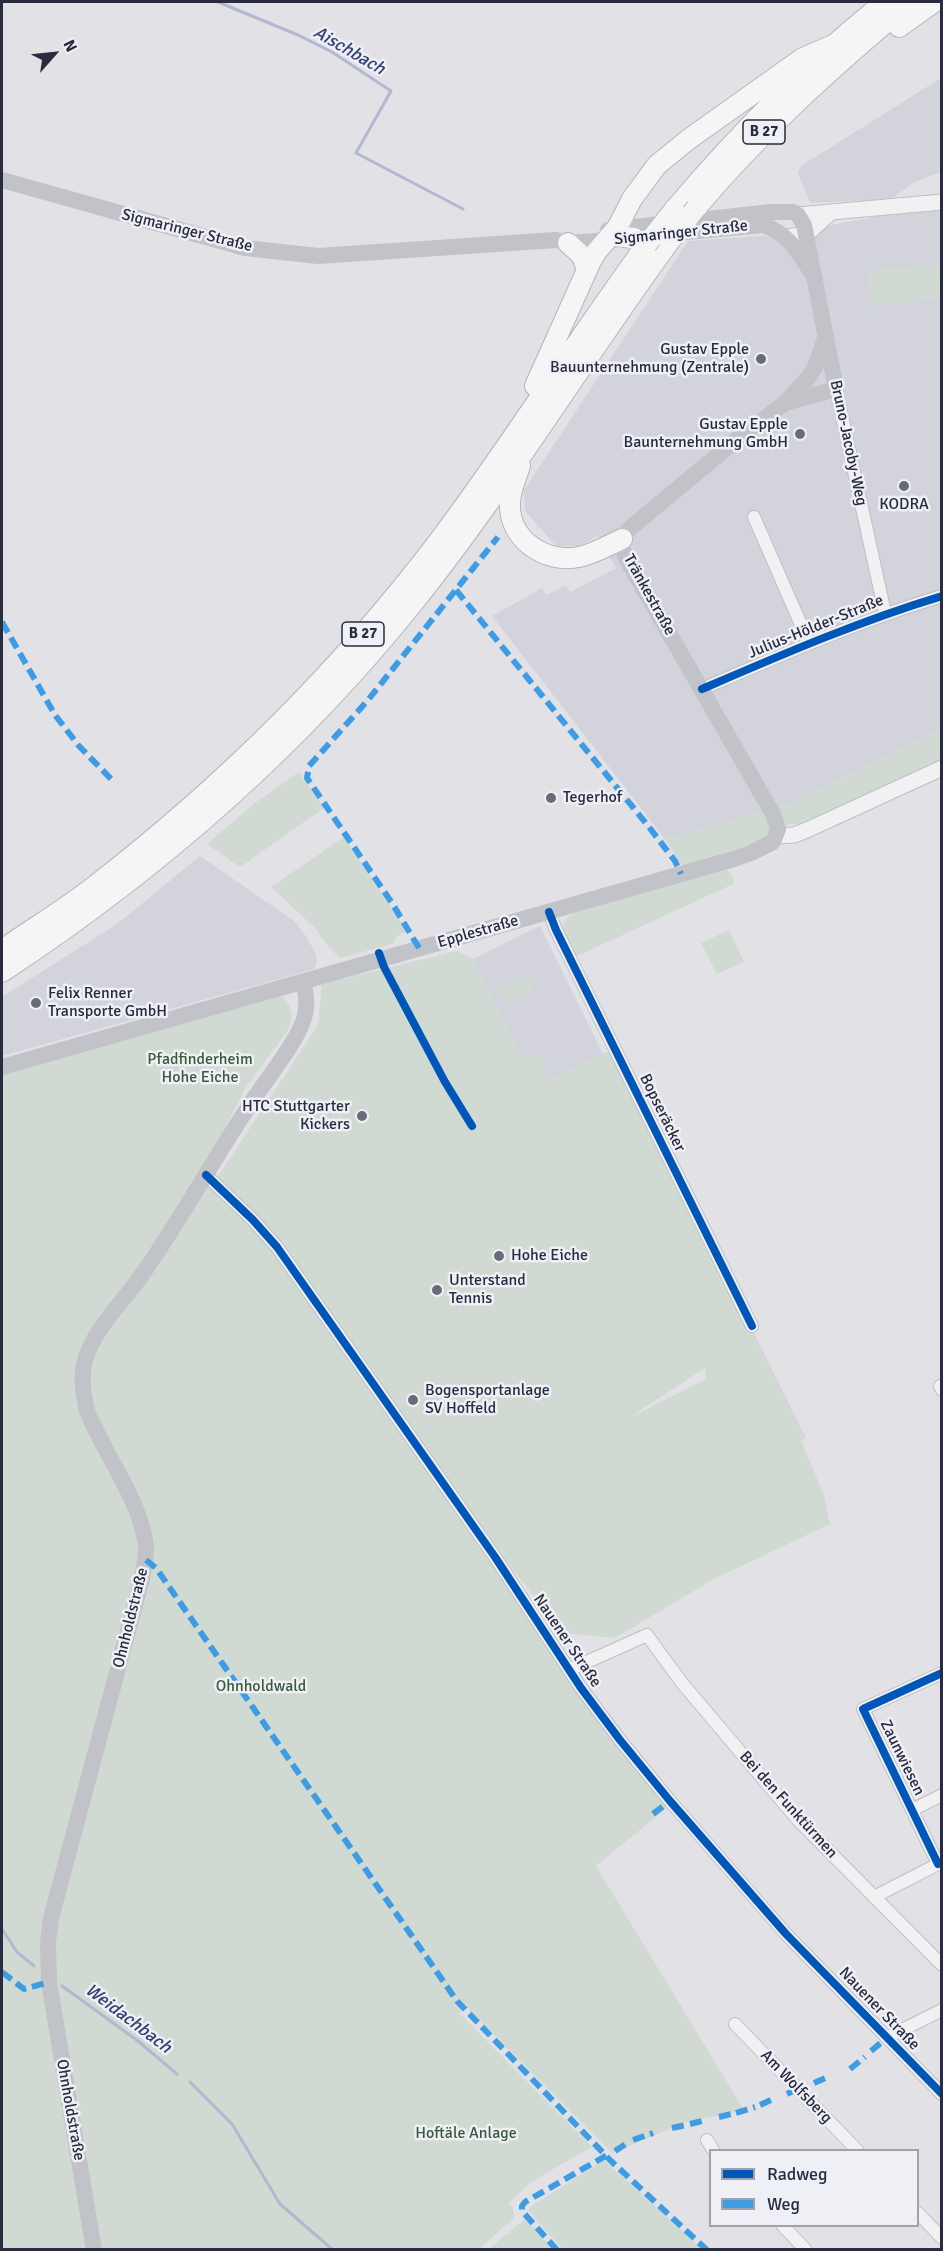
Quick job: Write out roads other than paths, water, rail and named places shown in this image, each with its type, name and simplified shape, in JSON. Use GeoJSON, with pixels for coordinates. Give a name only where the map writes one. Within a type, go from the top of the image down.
{"type":"FeatureCollection","features":[{"type":"Feature","properties":{"kind":"highway","name":"B 27"},"geometry":{"type":"LineString","coordinates":[[2,950],[95,885],[181,816],[252,752],[309,694],[397,594],[462,509],[521,439],[696,208],[755,140],[885,2]]}},
{"type":"Feature","properties":{"kind":"highway"},"geometry":{"type":"LineString","coordinates":[[835,54],[891,33],[921,5]]}},
{"type":"Feature","properties":{"kind":"highway","name":"B 27"},"geometry":{"type":"LineString","coordinates":[[626,238],[674,210],[724,150],[762,111],[835,54]]}},
{"type":"Feature","properties":{"kind":"highway","name":"B 27"},"geometry":{"type":"LineString","coordinates":[[2,972],[106,899],[194,829],[263,766],[326,703],[413,603],[451,554],[521,439],[590,322],[626,238],[639,187],[670,153],[803,58],[835,54]]}},
{"type":"Feature","properties":{"kind":"highway"},"geometry":{"type":"LineString","coordinates":[[622,539],[581,557],[547,555],[532,549],[522,538],[515,525],[510,502],[521,439],[587,270],[626,238]]}},
{"type":"Feature","properties":{"kind":"highway"},"geometry":{"type":"LineString","coordinates":[[562,242],[582,256],[587,270]]}},
{"type":"Feature","properties":{"kind":"main road","name":"Sigmaringer Straße"},"geometry":{"type":"LineString","coordinates":[[2,180],[245,248],[318,256],[562,242],[566,236],[626,238],[753,225],[776,229],[787,237]]}},
{"type":"Feature","properties":{"kind":"main road","name":"Sigmaringer Straße"},"geometry":{"type":"LineString","coordinates":[[626,238],[771,212],[787,211],[798,215]]}},
{"type":"Feature","properties":{"kind":"main road","name":"Bruno-Jacoby-Weg"},"geometry":{"type":"LineString","coordinates":[[798,215],[807,234],[812,273],[836,389]]}},
{"type":"Feature","properties":{"kind":"main road","name":"Bruno-Jacoby-Weg"},"geometry":{"type":"LineString","coordinates":[[787,237],[812,273]]}},
{"type":"Feature","properties":{"kind":"main road","name":"Tränkestraße"},"geometry":{"type":"LineString","coordinates":[[777,836],[776,820],[627,560],[622,548],[622,539],[629,530],[741,436],[784,404],[809,377],[826,335]]}},
{"type":"Feature","properties":{"kind":"main road","name":"Tränkestraße"},"geometry":{"type":"LineString","coordinates":[[784,404],[801,397],[836,389]]}},
{"type":"Feature","properties":{"kind":"main road","name":"Epplestraße"},"geometry":{"type":"LineString","coordinates":[[2,1067],[751,853],[773,842],[777,836]]}},
{"type":"Feature","properties":{"kind":"main road","name":"Ohnholdstraße"},"geometry":{"type":"LineString","coordinates":[[94,2250],[49,1982],[48,1942],[56,1897],[142,1579],[146,1546],[137,1513],[87,1411],[83,1371],[91,1345],[99,1330],[139,1280],[300,1029],[306,1011],[304,982]]}},
{"type":"Feature","properties":{"kind":"street","name":"Sigmaringer Straße"},"geometry":{"type":"LineString","coordinates":[[798,215],[942,202]]}},
{"type":"Feature","properties":{"kind":"street"},"geometry":{"type":"LineString","coordinates":[[787,237],[807,234],[830,213]]}},
{"type":"Feature","properties":{"kind":"street","name":"Bruno-Jacoby-Weg"},"geometry":{"type":"LineString","coordinates":[[836,389],[885,613]]}},
{"type":"Feature","properties":{"kind":"street","name":"Julius-Hölder-Straße"},"geometry":{"type":"LineString","coordinates":[[754,517],[809,643]]}},
{"type":"Feature","properties":{"kind":"street","name":"Julius-Hölder-Straße"},"geometry":{"type":"LineString","coordinates":[[702,689],[885,613],[942,596]]}},
{"type":"Feature","properties":{"kind":"street","name":"Epplestraße"},"geometry":{"type":"LineString","coordinates":[[777,836],[794,835],[807,830],[942,768]]}},
{"type":"Feature","properties":{"kind":"street","name":"Bopseräcker"},"geometry":{"type":"LineString","coordinates":[[549,912],[752,1326]]}},
{"type":"Feature","properties":{"kind":"street","name":"Nauener Straße"},"geometry":{"type":"LineString","coordinates":[[206,1175],[259,1226],[277,1247],[495,1557],[566,1665],[620,1740],[670,1802],[786,1934],[942,2094]]}},
{"type":"Feature","properties":{"kind":"street","name":"Bei den Funktürmen"},"geometry":{"type":"LineString","coordinates":[[566,1665],[647,1635],[682,1683],[798,1820],[942,1965]]}},
{"type":"Feature","properties":{"kind":"street","name":"Zaunwiesen"},"geometry":{"type":"LineString","coordinates":[[940,1863],[863,1709],[942,1673]]}},
{"type":"Feature","properties":{"kind":"street"},"geometry":{"type":"LineString","coordinates":[[912,1810],[942,1795]]}},
{"type":"Feature","properties":{"kind":"street"},"geometry":{"type":"LineString","coordinates":[[874,1898],[940,1863]]}},
{"type":"Feature","properties":{"kind":"street"},"geometry":{"type":"LineString","coordinates":[[888,2037],[942,2010]]}},
{"type":"Feature","properties":{"kind":"street","name":"Am Wolfsberg"},"geometry":{"type":"LineString","coordinates":[[735,2024],[855,2149]]}},
{"type":"Feature","properties":{"kind":"street"},"geometry":{"type":"LineString","coordinates":[[919,2214],[942,2238]]}},
{"type":"Feature","properties":{"kind":"street"},"geometry":{"type":"LineString","coordinates":[[784,2227],[806,2250]]}},
{"type":"Feature","properties":{"kind":"waterway","name":"Aischbach"},"geometry":{"type":"LineString","coordinates":[[218,2],[298,35],[332,52],[391,91],[356,153],[463,209]]}},
{"type":"Feature","properties":{"kind":"waterway","name":"Weidachbach"},"geometry":{"type":"LineString","coordinates":[[2,1929],[17,1952],[34,1966]]}},
{"type":"Feature","properties":{"kind":"waterway","name":"Weidachbach"},"geometry":{"type":"LineString","coordinates":[[62,1986],[138,2041],[177,2074]]}},
{"type":"Feature","properties":{"kind":"waterway","name":"Weidachbach"},"geometry":{"type":"LineString","coordinates":[[190,2082],[232,2124],[280,2204],[333,2250]]}},
{"type":"Feature","properties":{"kind":"place","name":"Gustav Epple Bauunternehmung (Zentrale)"},"geometry":{"type":"Point","coordinates":[761,359]}},
{"type":"Feature","properties":{"kind":"place","name":"Gustav Epple Baunternehmung GmbH"},"geometry":{"type":"Point","coordinates":[800,434]}},
{"type":"Feature","properties":{"kind":"place","name":"KODRA"},"geometry":{"type":"Point","coordinates":[904,486]}},
{"type":"Feature","properties":{"kind":"place","name":"Tegerhof"},"geometry":{"type":"Point","coordinates":[551,798]}},
{"type":"Feature","properties":{"kind":"place","name":"Felix Renner Transporte GmbH"},"geometry":{"type":"Point","coordinates":[36,1003]}},
{"type":"Feature","properties":{"kind":"place","name":"HTC Stuttgarter Kickers"},"geometry":{"type":"Point","coordinates":[362,1116]}},
{"type":"Feature","properties":{"kind":"place","name":"Hohe Eiche"},"geometry":{"type":"Point","coordinates":[499,1256]}},
{"type":"Feature","properties":{"kind":"place","name":"Unterstand Tennis"},"geometry":{"type":"Point","coordinates":[437,1290]}},
{"type":"Feature","properties":{"kind":"place","name":"Bogensportanlage SV Hoffeld"},"geometry":{"type":"Point","coordinates":[413,1400]}},
{"type":"Feature","properties":{"kind":"park label","name":"Pfadfinderheim Hohe Eiche"},"geometry":{"type":"Point","coordinates":[200,1069]}},
{"type":"Feature","properties":{"kind":"park label","name":"Ohnholdwald"},"geometry":{"type":"Point","coordinates":[261,1687]}},
{"type":"Feature","properties":{"kind":"park label","name":"Hoftäle Anlage"},"geometry":{"type":"Point","coordinates":[466,2134]}}]}
